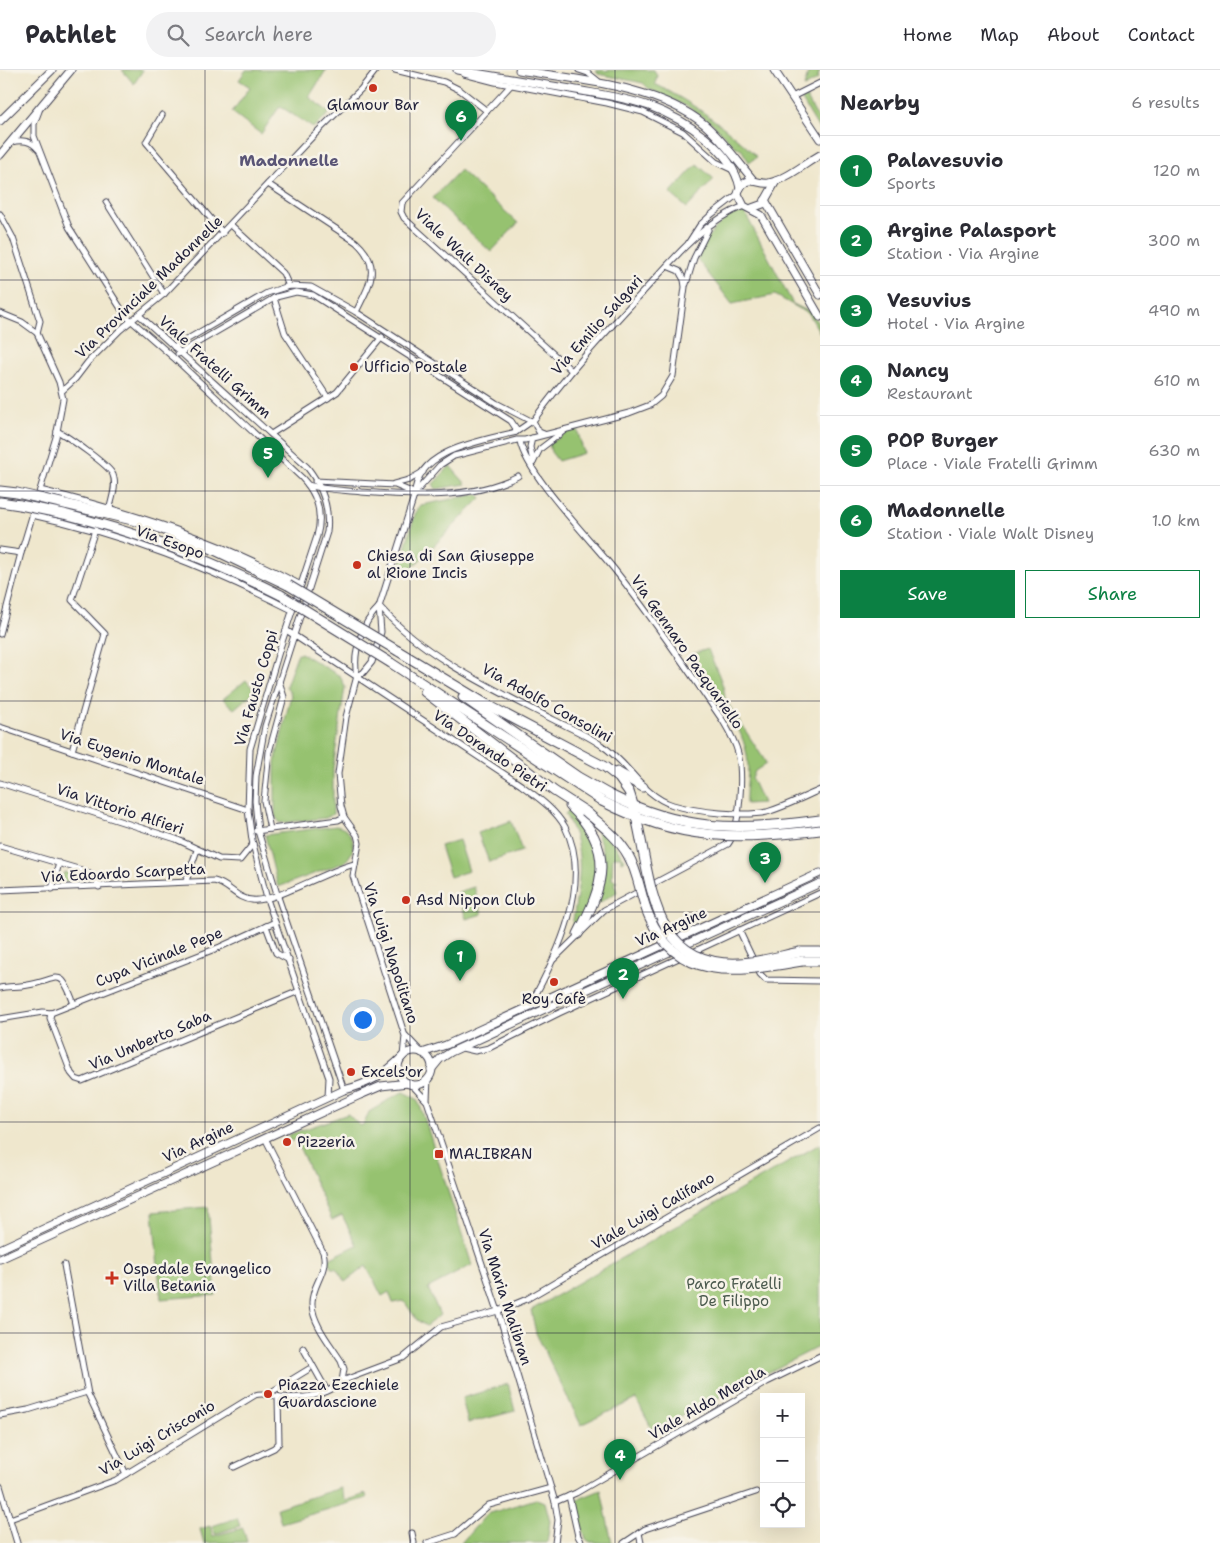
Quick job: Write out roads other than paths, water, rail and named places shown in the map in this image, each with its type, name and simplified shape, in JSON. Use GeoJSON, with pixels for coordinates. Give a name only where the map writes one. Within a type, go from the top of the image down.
{"type":"FeatureCollection","features":[{"type":"Feature","properties":{"kind":"highway"},"geometry":{"type":"LineString","coordinates":[[0,491],[149,524],[204,545],[288,585],[486,704],[643,787]]}},
{"type":"Feature","properties":{"kind":"highway"},"geometry":{"type":"LineString","coordinates":[[0,502],[109,525],[196,556],[281,595],[605,798],[654,824],[688,833],[756,837],[820,830]]}},
{"type":"Feature","properties":{"kind":"highway"},"geometry":{"type":"LineString","coordinates":[[398,651],[578,776],[605,798],[656,816],[691,823],[753,827],[820,820]]}},
{"type":"Feature","properties":{"kind":"highway"},"geometry":{"type":"LineString","coordinates":[[403,671],[442,705],[554,791],[585,811],[619,843],[628,855],[649,918],[658,934],[677,954],[695,964],[721,970],[744,970],[802,961],[820,961]]}},
{"type":"Feature","properties":{"kind":"highway"},"geometry":{"type":"LineString","coordinates":[[605,767],[619,778],[629,792],[635,811],[653,901],[663,924],[678,943],[704,958],[728,963],[754,962],[800,952],[820,952]]}},
{"type":"Feature","properties":{"kind":"highway"},"geometry":{"type":"LineString","coordinates":[[554,791],[581,816],[590,829],[600,858],[601,874],[598,893],[578,934]]}},
{"type":"Feature","properties":{"kind":"street"},"geometry":{"type":"LineString","coordinates":[[0,121],[52,70]]}},
{"type":"Feature","properties":{"kind":"street"},"geometry":{"type":"LineString","coordinates":[[0,155],[70,70]]}},
{"type":"Feature","properties":{"kind":"street","name":"Via Provinciale Madonnelle"},"geometry":{"type":"LineString","coordinates":[[62,390],[75,379],[88,362],[130,321],[164,294],[376,70]]}},
{"type":"Feature","properties":{"kind":"street"},"geometry":{"type":"LineString","coordinates":[[395,70],[444,82],[460,90],[487,111]]}},
{"type":"Feature","properties":{"kind":"street"},"geometry":{"type":"LineString","coordinates":[[457,70],[511,85],[643,112],[683,132],[716,162],[733,170]]}},
{"type":"Feature","properties":{"kind":"street"},"geometry":{"type":"LineString","coordinates":[[457,70],[616,97],[649,106],[675,118],[695,131],[715,148],[733,170],[739,191],[748,207],[763,218],[820,317]]}},
{"type":"Feature","properties":{"kind":"street"},"geometry":{"type":"LineString","coordinates":[[519,70],[633,90],[674,106],[703,124],[765,189],[765,198],[820,295]]}},
{"type":"Feature","properties":{"kind":"street"},"geometry":{"type":"LineString","coordinates":[[579,70],[589,72],[601,84]]}},
{"type":"Feature","properties":{"kind":"street"},"geometry":{"type":"LineString","coordinates":[[774,70],[819,137]]}},
{"type":"Feature","properties":{"kind":"street"},"geometry":{"type":"LineString","coordinates":[[586,82],[589,72]]}},
{"type":"Feature","properties":{"kind":"street"},"geometry":{"type":"LineString","coordinates":[[792,97],[820,82]]}},
{"type":"Feature","properties":{"kind":"street","name":"Viale Walt Disney"},"geometry":{"type":"LineString","coordinates":[[511,85],[402,203],[400,212],[404,218],[571,370]]}},
{"type":"Feature","properties":{"kind":"street","name":"Viale Fratelli Grimm"},"geometry":{"type":"LineString","coordinates":[[40,108],[33,130],[39,152],[69,227],[130,321],[173,356],[308,485]]}},
{"type":"Feature","properties":{"kind":"street"},"geometry":{"type":"LineString","coordinates":[[162,116],[146,142],[223,233]]}},
{"type":"Feature","properties":{"kind":"street"},"geometry":{"type":"LineString","coordinates":[[12,142],[23,141],[31,143],[39,152]]}},
{"type":"Feature","properties":{"kind":"street"},"geometry":{"type":"LineString","coordinates":[[739,191],[747,182],[767,184],[776,181],[820,155]]}},
{"type":"Feature","properties":{"kind":"street"},"geometry":{"type":"LineString","coordinates":[[748,207],[759,206],[776,181]]}},
{"type":"Feature","properties":{"kind":"street"},"geometry":{"type":"LineString","coordinates":[[268,184],[356,242],[364,251],[371,265],[372,278],[356,312]]}},
{"type":"Feature","properties":{"kind":"street","name":"Via Emilio Salgari"},"geometry":{"type":"LineString","coordinates":[[684,248],[700,225],[739,191]]}},
{"type":"Feature","properties":{"kind":"street"},"geometry":{"type":"LineString","coordinates":[[106,202],[164,294]]}},
{"type":"Feature","properties":{"kind":"street","name":"Via Emilio Salgari"},"geometry":{"type":"LineString","coordinates":[[532,421],[571,370],[684,248],[727,214],[748,207]]}},
{"type":"Feature","properties":{"kind":"street"},"geometry":{"type":"LineString","coordinates":[[0,214],[13,238],[40,321],[37,333]]}},
{"type":"Feature","properties":{"kind":"street"},"geometry":{"type":"LineString","coordinates":[[231,225],[283,273],[288,286]]}},
{"type":"Feature","properties":{"kind":"street"},"geometry":{"type":"LineString","coordinates":[[415,493],[440,465],[454,456],[568,428],[641,408],[656,401],[666,390],[675,368],[685,287],[694,258],[711,226]]}},
{"type":"Feature","properties":{"kind":"street"},"geometry":{"type":"LineString","coordinates":[[667,266],[679,271],[684,280],[685,287]]}},
{"type":"Feature","properties":{"kind":"street"},"geometry":{"type":"LineString","coordinates":[[173,356],[174,347],[267,293],[288,286],[311,287],[356,312],[490,399],[532,421],[544,434]]}},
{"type":"Feature","properties":{"kind":"street"},"geometry":{"type":"LineString","coordinates":[[173,356],[274,298],[296,292],[313,295],[382,337],[511,421],[517,431]]}},
{"type":"Feature","properties":{"kind":"street"},"geometry":{"type":"LineString","coordinates":[[274,298],[287,338],[328,398]]}},
{"type":"Feature","properties":{"kind":"street"},"geometry":{"type":"LineString","coordinates":[[0,313],[22,322],[37,333],[43,342],[62,390],[63,403],[57,431],[20,553],[0,634]]}},
{"type":"Feature","properties":{"kind":"street","name":"Viale Fratelli Grimm"},"geometry":{"type":"LineString","coordinates":[[139,315],[307,467],[322,488]]}},
{"type":"Feature","properties":{"kind":"street"},"geometry":{"type":"LineString","coordinates":[[271,434],[345,386],[382,337]]}},
{"type":"Feature","properties":{"kind":"street"},"geometry":{"type":"LineString","coordinates":[[388,485],[409,480],[424,471],[449,450],[517,431],[532,421]]}},
{"type":"Feature","properties":{"kind":"street"},"geometry":{"type":"LineString","coordinates":[[533,463],[540,449],[568,428]]}},
{"type":"Feature","properties":{"kind":"street"},"geometry":{"type":"LineString","coordinates":[[535,472],[530,446],[538,429]]}},
{"type":"Feature","properties":{"kind":"street"},"geometry":{"type":"LineString","coordinates":[[57,431],[70,437],[111,471],[115,484],[110,507]]}},
{"type":"Feature","properties":{"kind":"street","name":"Via Gennaro Pasquariello"},"geometry":{"type":"LineString","coordinates":[[517,431],[522,453],[535,472],[614,569],[723,721],[738,753],[738,813],[734,834],[725,846],[614,904],[595,917],[554,959]]}},
{"type":"Feature","properties":{"kind":"street"},"geometry":{"type":"LineString","coordinates":[[415,493],[415,486],[424,471]]}},
{"type":"Feature","properties":{"kind":"street"},"geometry":{"type":"LineString","coordinates":[[308,485],[322,488],[395,494],[435,495],[495,486],[518,476]]}},
{"type":"Feature","properties":{"kind":"street"},"geometry":{"type":"LineString","coordinates":[[308,485],[317,480],[388,485],[415,493]]}},
{"type":"Feature","properties":{"kind":"street","name":"Via Fausto Coppi"},"geometry":{"type":"LineString","coordinates":[[308,485],[316,499],[320,525],[250,749],[248,810],[250,832],[267,899],[329,1078],[328,1098]]}},
{"type":"Feature","properties":{"kind":"street","name":"Via Fausto Coppi"},"geometry":{"type":"LineString","coordinates":[[322,488],[328,521],[327,532],[259,750],[256,776],[256,814],[258,831],[277,894],[344,1090]]}},
{"type":"Feature","properties":{"kind":"street","name":"Via Esopo"},"geometry":{"type":"LineString","coordinates":[[40,490],[110,507],[182,530],[251,559],[301,584]]}},
{"type":"Feature","properties":{"kind":"street","name":"Via Luigi Napolitano"},"geometry":{"type":"LineString","coordinates":[[357,676],[368,668],[374,655],[381,632],[380,607],[415,493]]}},
{"type":"Feature","properties":{"kind":"street","name":"Via Esopo"},"geometry":{"type":"LineString","coordinates":[[32,515],[95,530],[173,555],[239,583],[292,610]]}},
{"type":"Feature","properties":{"kind":"street"},"geometry":{"type":"LineString","coordinates":[[72,751],[105,634],[72,600],[95,530]]}},
{"type":"Feature","properties":{"kind":"street"},"geometry":{"type":"LineString","coordinates":[[0,550],[20,553]]}},
{"type":"Feature","properties":{"kind":"street","name":"Via Luigi Napolitano"},"geometry":{"type":"LineString","coordinates":[[380,607],[366,624],[355,663],[357,676],[339,757],[338,793],[344,817],[357,835],[359,843],[354,882],[405,1036],[403,1056]]}},
{"type":"Feature","properties":{"kind":"street","name":"Via Adolfo Consolini"},"geometry":{"type":"LineString","coordinates":[[380,607],[395,624],[432,651],[495,690],[601,745],[632,770],[643,787],[659,799],[676,806],[738,813],[768,812],[820,790]]}},
{"type":"Feature","properties":{"kind":"street","name":"Via Dorando Pietri"},"geometry":{"type":"LineString","coordinates":[[286,630],[521,785],[551,808],[564,826],[572,844],[573,886],[566,928],[554,959],[529,1007]]}},
{"type":"Feature","properties":{"kind":"street","name":"Via Fausto Coppi"},"geometry":{"type":"LineString","coordinates":[[270,829],[264,801],[269,752],[284,697],[279,681]]}},
{"type":"Feature","properties":{"kind":"street","name":"Via Eugenio Montale"},"geometry":{"type":"LineString","coordinates":[[0,727],[256,814]]}},
{"type":"Feature","properties":{"kind":"street","name":"Via Vittorio Alfieri"},"geometry":{"type":"LineString","coordinates":[[0,783],[176,840],[219,859],[236,861],[245,856],[253,844]]}},
{"type":"Feature","properties":{"kind":"street"},"geometry":{"type":"LineString","coordinates":[[250,832],[338,820],[344,817]]}},
{"type":"Feature","properties":{"kind":"street"},"geometry":{"type":"LineString","coordinates":[[0,846],[89,872],[95,877],[99,887]]}},
{"type":"Feature","properties":{"kind":"street"},"geometry":{"type":"LineString","coordinates":[[186,881],[197,850]]}},
{"type":"Feature","properties":{"kind":"street"},"geometry":{"type":"LineString","coordinates":[[52,889],[59,863]]}},
{"type":"Feature","properties":{"kind":"street","name":"Via Edoardo Scarpetta"},"geometry":{"type":"LineString","coordinates":[[0,890],[99,887],[186,881],[216,882],[241,898],[254,901],[267,899],[355,864]]}},
{"type":"Feature","properties":{"kind":"street","name":"Via Argine"},"geometry":{"type":"LineString","coordinates":[[422,1053],[446,1046],[820,873]]}},
{"type":"Feature","properties":{"kind":"street","name":"Via Argine"},"geometry":{"type":"LineString","coordinates":[[431,1070],[440,1059],[462,1048],[820,883]]}},
{"type":"Feature","properties":{"kind":"street","name":"Via Argine"},"geometry":{"type":"LineString","coordinates":[[462,1048],[475,1051],[489,1048],[559,1012],[820,893]]}},
{"type":"Feature","properties":{"kind":"street","name":"Cupa Vicinale Pepe"},"geometry":{"type":"LineString","coordinates":[[0,1019],[43,1012],[51,1013],[220,947],[275,922]]}},
{"type":"Feature","properties":{"kind":"street","name":"Via Fausto Coppi"},"geometry":{"type":"LineString","coordinates":[[266,926],[276,953],[288,960]]}},
{"type":"Feature","properties":{"kind":"street"},"geometry":{"type":"LineString","coordinates":[[738,930],[760,974],[766,980],[820,981]]}},
{"type":"Feature","properties":{"kind":"street"},"geometry":{"type":"LineString","coordinates":[[0,988],[26,986],[51,977],[58,977],[67,985],[74,1004]]}},
{"type":"Feature","properties":{"kind":"street","name":"Via Umberto Saba"},"geometry":{"type":"LineString","coordinates":[[51,1013],[50,1018],[71,1073],[76,1079],[82,1081],[299,991]]}},
{"type":"Feature","properties":{"kind":"street","name":"Via Luigi Napolitano"},"geometry":{"type":"LineString","coordinates":[[405,1036],[422,1053]]}},
{"type":"Feature","properties":{"kind":"street"},"geometry":{"type":"LineString","coordinates":[[414,1051],[422,1053],[429,1060],[431,1070],[428,1078],[421,1083],[409,1084],[399,1073],[398,1064],[403,1056],[414,1051]]}},
{"type":"Feature","properties":{"kind":"street","name":"Via Argine"},"geometry":{"type":"LineString","coordinates":[[0,1249],[344,1090],[379,1077],[403,1056]]}},
{"type":"Feature","properties":{"kind":"street","name":"Via Maria Malibran"},"geometry":{"type":"LineString","coordinates":[[428,1078],[427,1101],[498,1311],[555,1502],[558,1520],[556,1543]]}},
{"type":"Feature","properties":{"kind":"street","name":"Via Argine"},"geometry":{"type":"LineString","coordinates":[[0,1259],[266,1140],[381,1086],[409,1084]]}},
{"type":"Feature","properties":{"kind":"street","name":"Via Maria Malibran"},"geometry":{"type":"LineString","coordinates":[[409,1084],[427,1101]]}},
{"type":"Feature","properties":{"kind":"street","name":"Viale Luigi Califano"},"geometry":{"type":"LineString","coordinates":[[327,1391],[342,1381],[404,1358],[441,1326],[498,1311],[527,1299],[820,1128]]}},
{"type":"Feature","properties":{"kind":"street"},"geometry":{"type":"LineString","coordinates":[[266,1140],[322,1252],[324,1267],[315,1290],[312,1306],[315,1315],[341,1361],[344,1369],[342,1381]]}},
{"type":"Feature","properties":{"kind":"street"},"geometry":{"type":"LineString","coordinates":[[64,1265],[88,1392],[109,1442],[126,1474]]}},
{"type":"Feature","properties":{"kind":"street"},"geometry":{"type":"LineString","coordinates":[[268,1394],[279,1397],[318,1395],[327,1391],[303,1348]]}},
{"type":"Feature","properties":{"kind":"street","name":"Viale Aldo Merola"},"geometry":{"type":"LineString","coordinates":[[555,1502],[569,1496],[767,1382],[820,1356]]}},
{"type":"Feature","properties":{"kind":"street"},"geometry":{"type":"LineString","coordinates":[[268,1394],[308,1369]]}},
{"type":"Feature","properties":{"kind":"street"},"geometry":{"type":"LineString","coordinates":[[0,1414],[28,1410],[88,1392]]}},
{"type":"Feature","properties":{"kind":"street","name":"Via Luigi Crisconio"},"geometry":{"type":"LineString","coordinates":[[10,1519],[87,1492],[126,1474],[208,1422],[258,1394],[268,1394]]}},
{"type":"Feature","properties":{"kind":"street"},"geometry":{"type":"LineString","coordinates":[[234,1467],[274,1448],[279,1443],[279,1397]]}},
{"type":"Feature","properties":{"kind":"street"},"geometry":{"type":"LineString","coordinates":[[0,1486],[17,1543]]}},
{"type":"Feature","properties":{"kind":"street"},"geometry":{"type":"LineString","coordinates":[[427,1543],[455,1534],[490,1505],[551,1488]]}},
{"type":"Feature","properties":{"kind":"street"},"geometry":{"type":"LineString","coordinates":[[624,1543],[639,1533],[660,1524],[756,1492]]}},
{"type":"Feature","properties":{"kind":"street"},"geometry":{"type":"LineString","coordinates":[[569,1496],[578,1536],[582,1543]]}},
{"type":"Feature","properties":{"kind":"street"},"geometry":{"type":"LineString","coordinates":[[412,1533],[414,1543]]}},
{"type":"Feature","properties":{"kind":"street"},"geometry":{"type":"LineString","coordinates":[[639,1533],[642,1543]]}},
{"type":"Feature","properties":{"kind":"place","name":"Glamour Bar"},"geometry":{"type":"Point","coordinates":[373,88]}},
{"type":"Feature","properties":{"kind":"place","name":"Madonnelle"},"geometry":{"type":"Point","coordinates":[461,141]}},
{"type":"Feature","properties":{"kind":"place","name":"Ufficio Postale"},"geometry":{"type":"Point","coordinates":[354,367]}},
{"type":"Feature","properties":{"kind":"place","name":"POP Burger"},"geometry":{"type":"Point","coordinates":[268,478]}},
{"type":"Feature","properties":{"kind":"place","name":"Chiesa di San Giuseppe al Rione Incis"},"geometry":{"type":"Point","coordinates":[357,565]}},
{"type":"Feature","properties":{"kind":"place","name":"Vesuvius"},"geometry":{"type":"Point","coordinates":[765,883]}},
{"type":"Feature","properties":{"kind":"place","name":"Asd Nippon Club"},"geometry":{"type":"Point","coordinates":[406,900]}},
{"type":"Feature","properties":{"kind":"place","name":"Palavesuvio"},"geometry":{"type":"Point","coordinates":[460,981]}},
{"type":"Feature","properties":{"kind":"place","name":"Roy Cafè"},"geometry":{"type":"Point","coordinates":[554,982]}},
{"type":"Feature","properties":{"kind":"place","name":"Argine Palasport"},"geometry":{"type":"Point","coordinates":[623,999]}},
{"type":"Feature","properties":{"kind":"place","name":"Excels'or"},"geometry":{"type":"Point","coordinates":[351,1072]}},
{"type":"Feature","properties":{"kind":"place","name":"Pizzeria"},"geometry":{"type":"Point","coordinates":[287,1142]}},
{"type":"Feature","properties":{"kind":"place","name":"MALIBRAN"},"geometry":{"type":"Point","coordinates":[439,1154]}},
{"type":"Feature","properties":{"kind":"place","name":"Ospedale Evangelico Villa Betania"},"geometry":{"type":"Point","coordinates":[112,1278]}},
{"type":"Feature","properties":{"kind":"place","name":"Piazza Ezechiele Guardascione"},"geometry":{"type":"Point","coordinates":[268,1394]}},
{"type":"Feature","properties":{"kind":"place","name":"Nancy"},"geometry":{"type":"Point","coordinates":[620,1480]}},
{"type":"Feature","properties":{"kind":"district","name":"Madonnelle"},"geometry":{"type":"Point","coordinates":[289,160]}},
{"type":"Feature","properties":{"kind":"park label","name":"Parco Fratelli De Filippo"},"geometry":{"type":"Point","coordinates":[734,1292]}}]}
